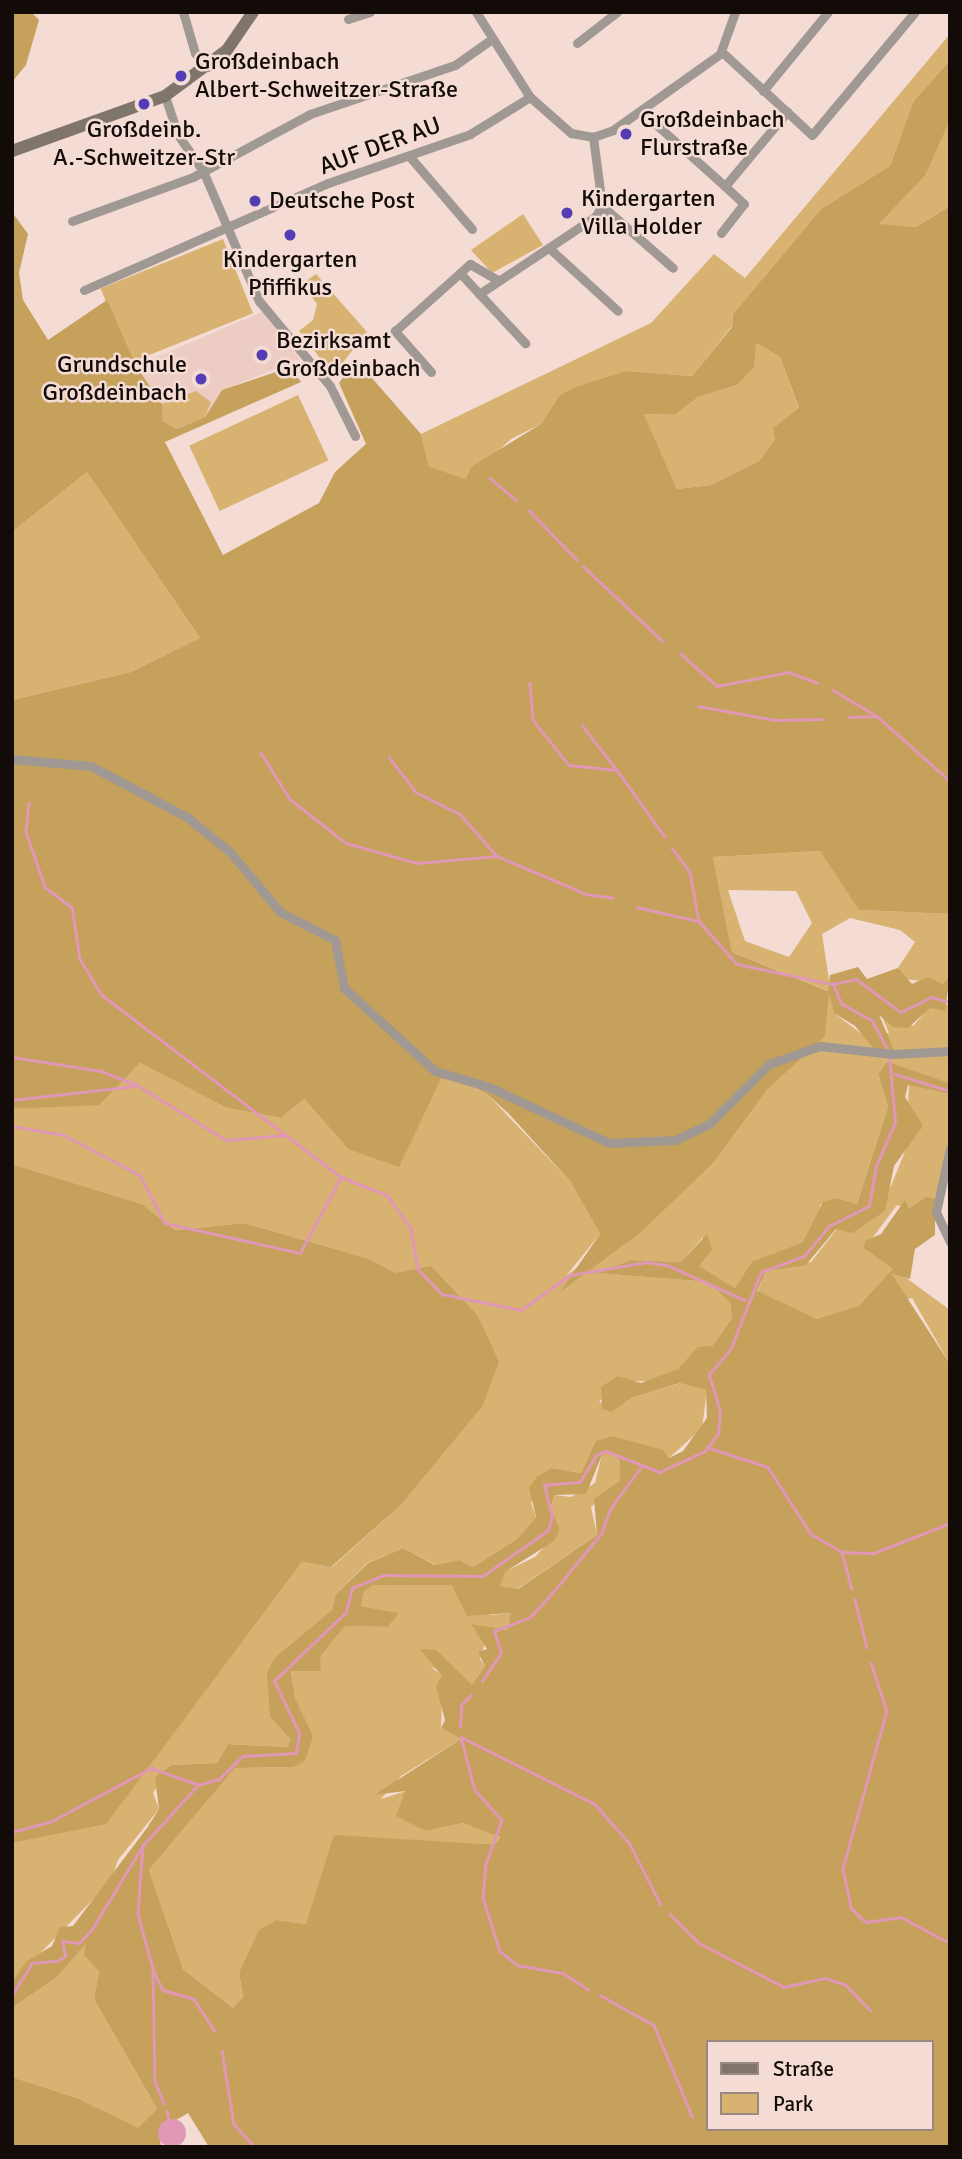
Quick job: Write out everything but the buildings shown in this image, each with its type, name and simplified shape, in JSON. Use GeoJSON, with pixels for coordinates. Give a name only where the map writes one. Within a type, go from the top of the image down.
{"type":"FeatureCollection","features":[{"type":"Feature","properties":{"kind":"street"},"geometry":{"type":"LineString","coordinates":[[183,12],[195,52],[208,67]]}},
{"type":"Feature","properties":{"kind":"street"},"geometry":{"type":"LineString","coordinates":[[12,151],[165,96],[208,67],[253,12]]}},
{"type":"Feature","properties":{"kind":"street"},"geometry":{"type":"LineString","coordinates":[[348,19],[370,12]]}},
{"type":"Feature","properties":{"kind":"street"},"geometry":{"type":"LineString","coordinates":[[476,12],[489,41],[530,97],[570,133],[593,137],[641,111],[722,52],[735,12]]}},
{"type":"Feature","properties":{"kind":"street"},"geometry":{"type":"LineString","coordinates":[[577,43],[617,12]]}},
{"type":"Feature","properties":{"kind":"street"},"geometry":{"type":"LineString","coordinates":[[763,91],[828,12]]}},
{"type":"Feature","properties":{"kind":"street"},"geometry":{"type":"LineString","coordinates":[[722,52],[812,135],[915,12]]}},
{"type":"Feature","properties":{"kind":"street"},"geometry":{"type":"LineString","coordinates":[[72,221],[203,171],[310,114],[455,65],[489,41]]}},
{"type":"Feature","properties":{"kind":"street"},"geometry":{"type":"LineString","coordinates":[[165,96],[178,135],[203,171],[259,301],[330,386],[355,436]]}},
{"type":"Feature","properties":{"kind":"street","name":"AUF DER AU"},"geometry":{"type":"LineString","coordinates":[[84,290],[228,232],[328,183],[410,157],[470,134],[530,97]]}},
{"type":"Feature","properties":{"kind":"street"},"geometry":{"type":"LineString","coordinates":[[641,111],[744,204],[721,233]]}},
{"type":"Feature","properties":{"kind":"street"},"geometry":{"type":"LineString","coordinates":[[725,186],[787,112]]}},
{"type":"Feature","properties":{"kind":"street"},"geometry":{"type":"LineString","coordinates":[[593,137],[602,206],[673,268]]}},
{"type":"Feature","properties":{"kind":"street"},"geometry":{"type":"LineString","coordinates":[[410,157],[472,229]]}},
{"type":"Feature","properties":{"kind":"street"},"geometry":{"type":"LineString","coordinates":[[479,294],[550,248],[602,206]]}},
{"type":"Feature","properties":{"kind":"street"},"geometry":{"type":"LineString","coordinates":[[550,248],[618,311]]}},
{"type":"Feature","properties":{"kind":"street"},"geometry":{"type":"LineString","coordinates":[[431,372],[395,331],[460,273],[478,263],[498,280]]}},
{"type":"Feature","properties":{"kind":"street"},"geometry":{"type":"LineString","coordinates":[[460,273],[525,343]]}},
{"type":"Feature","properties":{"kind":"street"},"geometry":{"type":"LineString","coordinates":[[12,759],[91,766],[187,817],[231,853],[280,912],[335,940],[344,989],[435,1071],[489,1087],[609,1143],[675,1140],[709,1124],[769,1064],[820,1046],[889,1053],[950,1051]]}},
{"type":"Feature","properties":{"kind":"street"},"geometry":{"type":"LineString","coordinates":[[950,1149],[936,1212],[950,1242]]}},
{"type":"Feature","properties":{"kind":"shaded area"},"geometry":{"type":"Polygon","coordinates":[[[12,12],[31,12],[39,20],[26,65],[12,82],[12,12]]]}},
{"type":"Feature","properties":{"kind":"shaded area"},"geometry":{"type":"Polygon","coordinates":[[[950,60],[950,121],[925,176],[879,224],[916,227],[950,206],[950,914],[859,910],[820,851],[713,857],[732,952],[828,991],[830,975],[858,967],[867,979],[898,968],[912,984],[927,977],[943,984],[950,975],[945,1011],[930,1008],[908,1028],[893,1027],[879,1015],[896,1055],[879,1055],[855,1026],[834,1013],[829,992],[825,1036],[767,1090],[715,1161],[641,1232],[560,1292],[600,1234],[570,1181],[509,1114],[487,1094],[444,1072],[399,1167],[348,1149],[304,1099],[281,1118],[227,1108],[140,1063],[99,1105],[12,1109],[12,700],[131,672],[200,638],[87,472],[12,532],[12,212],[28,234],[19,273],[23,300],[48,340],[107,300],[136,366],[162,404],[163,421],[177,429],[205,417],[222,390],[291,367],[301,382],[165,442],[223,555],[319,503],[335,472],[366,444],[339,383],[356,360],[421,434],[429,467],[466,479],[471,467],[541,424],[559,396],[576,387],[626,371],[692,376],[732,327],[733,314],[821,209],[890,166],[913,102],[950,60]],[[756,343],[754,367],[737,385],[698,397],[675,415],[644,414],[677,489],[711,485],[759,461],[775,440],[773,428],[799,408],[780,357],[756,343]]]}},
{"type":"Feature","properties":{"kind":"shaded area","name":"Grundschule Großdeinbach"},"geometry":{"type":"Polygon","coordinates":[[[262,312],[300,359],[222,390],[205,417],[177,429],[136,366],[262,312]]]}},
{"type":"Feature","properties":{"kind":"shaded area"},"geometry":{"type":"Polygon","coordinates":[[[887,1062],[950,1083],[950,1094],[908,1085],[905,1097],[923,1126],[894,1166],[885,1211],[852,1233],[836,1229],[806,1265],[766,1271],[757,1291],[817,1319],[859,1306],[893,1269],[864,1248],[865,1241],[881,1234],[905,1200],[909,1209],[926,1197],[935,1199],[935,1235],[915,1249],[910,1279],[891,1273],[950,1364],[950,2147],[209,2147],[188,2113],[159,2130],[161,2147],[12,2147],[12,2077],[77,2098],[138,2128],[157,2109],[94,1999],[99,1971],[84,1955],[86,1943],[57,1977],[12,2008],[12,1982],[27,1961],[52,1946],[60,1927],[73,1926],[159,1809],[155,1777],[172,1765],[217,1763],[228,1744],[288,1747],[290,1739],[270,1717],[267,1673],[275,1657],[332,1610],[335,1595],[368,1563],[403,1548],[435,1565],[459,1560],[473,1567],[517,1539],[536,1517],[529,1487],[537,1477],[552,1468],[581,1473],[596,1441],[612,1436],[663,1450],[669,1458],[683,1451],[707,1418],[706,1390],[680,1383],[631,1398],[612,1412],[602,1409],[601,1387],[618,1376],[641,1383],[678,1369],[698,1347],[712,1346],[732,1318],[730,1303],[709,1282],[597,1273],[631,1260],[681,1262],[707,1234],[712,1250],[699,1266],[735,1288],[752,1262],[803,1242],[823,1202],[837,1198],[857,1204],[888,1107],[878,1074],[887,1062]],[[610,1452],[602,1455],[586,1494],[554,1495],[551,1508],[560,1529],[554,1541],[505,1572],[500,1586],[518,1589],[597,1535],[594,1499],[620,1481],[620,1461],[610,1452]],[[373,1585],[364,1591],[361,1606],[399,1613],[388,1627],[345,1626],[320,1657],[321,1671],[291,1671],[295,1698],[313,1736],[305,1761],[293,1767],[235,1768],[149,1870],[183,1969],[233,2008],[243,1997],[239,1973],[259,1930],[277,1920],[306,1924],[334,1835],[495,1844],[500,1837],[463,1823],[426,1831],[396,1816],[405,1791],[374,1795],[461,1739],[441,1728],[445,1720],[436,1686],[442,1676],[420,1649],[436,1650],[472,1685],[485,1666],[478,1652],[487,1649],[471,1624],[508,1630],[511,1613],[467,1616],[452,1585],[373,1585]]]}},
{"type":"Feature","properties":{"kind":"shaded area"},"geometry":{"type":"Polygon","coordinates":[[[12,1164],[142,1204],[175,1230],[244,1223],[367,1258],[396,1273],[431,1266],[478,1316],[499,1362],[482,1407],[401,1505],[331,1567],[302,1562],[106,1824],[12,1843],[12,1164]]]}},
{"type":"Feature","properties":{"kind":"shaded area"},"geometry":{"type":"Polygon","coordinates":[[[172,2119],[182,2123],[186,2133],[182,2143],[172,2147],[162,2143],[158,2133],[162,2123],[172,2119]]]}},
{"type":"Feature","properties":{"kind":"green space"},"geometry":{"type":"Polygon","coordinates":[[[950,34],[950,60],[913,102],[890,166],[821,209],[733,314],[732,326],[692,376],[626,371],[559,396],[541,424],[511,439],[466,479],[429,468],[421,434],[651,323],[714,254],[745,278],[950,34]]]}},
{"type":"Feature","properties":{"kind":"green space"},"geometry":{"type":"Polygon","coordinates":[[[950,121],[950,206],[916,227],[878,225],[925,176],[950,121]]]}},
{"type":"Feature","properties":{"kind":"green space"},"geometry":{"type":"Polygon","coordinates":[[[523,214],[543,245],[492,273],[471,250],[523,214]]]}},
{"type":"Feature","properties":{"kind":"green space"},"geometry":{"type":"Polygon","coordinates":[[[223,239],[253,313],[131,363],[101,288],[223,239]]]}},
{"type":"Feature","properties":{"kind":"green space"},"geometry":{"type":"Polygon","coordinates":[[[316,274],[367,332],[333,375],[299,331],[313,320],[317,304],[302,284],[316,274]]]}},
{"type":"Feature","properties":{"kind":"green space"},"geometry":{"type":"Polygon","coordinates":[[[756,343],[780,357],[799,409],[773,428],[776,440],[759,461],[711,485],[677,489],[644,414],[675,415],[698,397],[737,385],[756,343]]]}},
{"type":"Feature","properties":{"kind":"green space"},"geometry":{"type":"Polygon","coordinates":[[[196,391],[211,402],[205,417],[177,429],[163,421],[162,404],[196,391]]]}},
{"type":"Feature","properties":{"kind":"green space"},"geometry":{"type":"Polygon","coordinates":[[[298,395],[328,460],[220,511],[189,446],[298,395]]]}},
{"type":"Feature","properties":{"kind":"green space"},"geometry":{"type":"Polygon","coordinates":[[[87,472],[200,638],[131,672],[12,700],[12,532],[87,472]]]}},
{"type":"Feature","properties":{"kind":"green space"},"geometry":{"type":"Polygon","coordinates":[[[820,851],[860,910],[950,914],[950,975],[943,984],[906,979],[898,968],[915,942],[900,930],[850,918],[822,934],[834,1013],[863,1035],[889,1033],[881,1014],[913,1026],[929,1008],[950,1004],[950,1083],[887,1063],[878,1074],[888,1107],[857,1204],[837,1198],[820,1205],[820,1217],[803,1242],[765,1257],[735,1288],[698,1266],[711,1250],[703,1237],[681,1262],[631,1260],[598,1273],[710,1282],[730,1303],[732,1318],[712,1346],[678,1369],[652,1381],[629,1381],[599,1401],[612,1411],[631,1398],[681,1383],[707,1390],[702,1428],[669,1458],[613,1436],[597,1441],[581,1473],[552,1468],[531,1503],[536,1517],[517,1539],[473,1567],[459,1560],[436,1565],[403,1548],[367,1563],[335,1595],[332,1610],[275,1657],[270,1717],[290,1739],[288,1747],[228,1744],[217,1763],[172,1765],[153,1793],[159,1809],[118,1860],[111,1881],[12,1982],[12,1843],[106,1823],[302,1562],[332,1567],[401,1505],[482,1407],[396,1273],[367,1258],[244,1223],[175,1230],[142,1204],[12,1164],[12,1109],[99,1104],[140,1063],[227,1108],[281,1118],[304,1099],[348,1149],[443,1072],[487,1094],[570,1181],[600,1234],[566,1276],[715,1161],[767,1090],[811,1048],[829,991],[732,952],[713,857],[820,851]],[[728,890],[745,941],[789,957],[812,923],[796,891],[728,890]]]}},
{"type":"Feature","properties":{"kind":"green space"},"geometry":{"type":"Polygon","coordinates":[[[909,1085],[950,1094],[950,1140],[935,1199],[908,1209],[897,1205],[865,1248],[950,1310],[950,1364],[912,1298],[817,1319],[757,1292],[766,1271],[811,1262],[837,1229],[891,1186],[906,1149],[909,1085]]]}},
{"type":"Feature","properties":{"kind":"green space"},"geometry":{"type":"Polygon","coordinates":[[[610,1452],[620,1461],[620,1481],[591,1507],[597,1535],[517,1589],[500,1586],[504,1572],[535,1557],[560,1529],[551,1508],[554,1495],[571,1497],[595,1483],[602,1454],[610,1452]]]}},
{"type":"Feature","properties":{"kind":"green space"},"geometry":{"type":"Polygon","coordinates":[[[373,1585],[452,1585],[490,1615],[512,1613],[509,1630],[490,1628],[480,1659],[485,1666],[472,1685],[430,1666],[443,1676],[441,1728],[461,1739],[401,1776],[381,1799],[406,1791],[397,1815],[426,1831],[463,1823],[500,1836],[495,1844],[466,1843],[315,1900],[306,1924],[277,1920],[239,1973],[243,1997],[233,2008],[183,1969],[149,1870],[235,1768],[293,1767],[312,1736],[295,1698],[291,1670],[320,1657],[345,1626],[388,1627],[398,1613],[361,1606],[364,1590],[373,1585]]]}},
{"type":"Feature","properties":{"kind":"green space"},"geometry":{"type":"Polygon","coordinates":[[[86,1941],[99,1971],[94,1999],[157,2109],[138,2129],[77,2098],[12,2077],[12,2008],[57,1977],[86,1941]]]}},
{"type":"Feature","properties":{"kind":"waterway"},"geometry":{"type":"LineString","coordinates":[[490,478],[516,500]]}},
{"type":"Feature","properties":{"kind":"waterway"},"geometry":{"type":"LineString","coordinates":[[529,510],[577,560]]}},
{"type":"Feature","properties":{"kind":"waterway"},"geometry":{"type":"LineString","coordinates":[[583,566],[663,641]]}},
{"type":"Feature","properties":{"kind":"waterway"},"geometry":{"type":"LineString","coordinates":[[680,653],[717,686],[789,672],[817,683]]}},
{"type":"Feature","properties":{"kind":"waterway"},"geometry":{"type":"LineString","coordinates":[[530,683],[533,720],[569,765],[617,770],[665,837]]}},
{"type":"Feature","properties":{"kind":"waterway"},"geometry":{"type":"LineString","coordinates":[[833,690],[877,716],[950,781]]}},
{"type":"Feature","properties":{"kind":"waterway"},"geometry":{"type":"LineString","coordinates":[[698,706],[775,720],[823,719]]}},
{"type":"Feature","properties":{"kind":"waterway"},"geometry":{"type":"LineString","coordinates":[[848,717],[877,716]]}},
{"type":"Feature","properties":{"kind":"waterway"},"geometry":{"type":"LineString","coordinates":[[582,725],[617,770]]}},
{"type":"Feature","properties":{"kind":"waterway"},"geometry":{"type":"LineString","coordinates":[[261,753],[290,799],[346,843],[417,863],[497,856],[586,894],[613,898]]}},
{"type":"Feature","properties":{"kind":"waterway"},"geometry":{"type":"LineString","coordinates":[[389,757],[416,792],[460,814],[497,856]]}},
{"type":"Feature","properties":{"kind":"waterway"},"geometry":{"type":"LineString","coordinates":[[29,803],[26,832],[45,887],[72,907],[80,959],[102,995],[341,1177],[387,1195],[411,1228],[418,1269],[442,1294],[521,1310],[570,1275],[647,1262],[667,1265],[745,1300]]}},
{"type":"Feature","properties":{"kind":"waterway"},"geometry":{"type":"LineString","coordinates":[[672,848],[690,872],[699,921],[737,964],[832,984]]}},
{"type":"Feature","properties":{"kind":"waterway"},"geometry":{"type":"LineString","coordinates":[[637,907],[698,921]]}},
{"type":"Feature","properties":{"kind":"waterway"},"geometry":{"type":"LineString","coordinates":[[887,1049],[872,1021],[841,1004],[833,984],[856,979],[901,1012],[932,997],[950,1002]]}},
{"type":"Feature","properties":{"kind":"waterway"},"geometry":{"type":"LineString","coordinates":[[12,1995],[32,1963],[57,1961],[65,1956],[62,1941],[79,1943],[92,1929],[143,1845],[198,1785],[219,1779],[243,1756],[296,1753],[299,1733],[274,1681],[346,1612],[352,1588],[384,1575],[483,1576],[548,1530],[552,1517],[544,1485],[580,1482],[596,1455],[606,1451],[660,1472],[705,1451],[718,1434],[720,1411],[709,1374],[730,1350],[761,1272],[804,1256],[829,1226],[869,1206],[876,1166],[895,1122],[889,1055]]}},
{"type":"Feature","properties":{"kind":"waterway"},"geometry":{"type":"LineString","coordinates":[[12,1057],[101,1071],[137,1085],[226,1140],[286,1135]]}},
{"type":"Feature","properties":{"kind":"waterway"},"geometry":{"type":"LineString","coordinates":[[895,1074],[950,1091]]}},
{"type":"Feature","properties":{"kind":"waterway"},"geometry":{"type":"LineString","coordinates":[[12,1100],[134,1086]]}},
{"type":"Feature","properties":{"kind":"waterway"},"geometry":{"type":"LineString","coordinates":[[12,1126],[64,1135],[140,1175],[165,1223],[300,1253],[341,1177]]}},
{"type":"Feature","properties":{"kind":"waterway"},"geometry":{"type":"LineString","coordinates":[[707,1447],[768,1467],[811,1534],[842,1552],[874,1553],[950,1523]]}},
{"type":"Feature","properties":{"kind":"waterway"},"geometry":{"type":"LineString","coordinates":[[482,1681],[501,1653],[494,1631],[530,1617],[548,1598],[601,1534],[610,1509],[641,1467]]}},
{"type":"Feature","properties":{"kind":"waterway"},"geometry":{"type":"LineString","coordinates":[[842,1552],[852,1589]]}},
{"type":"Feature","properties":{"kind":"waterway"},"geometry":{"type":"LineString","coordinates":[[855,1599],[867,1648]]}},
{"type":"Feature","properties":{"kind":"waterway"},"geometry":{"type":"LineString","coordinates":[[871,1663],[887,1711],[843,1869],[851,1908],[866,1922],[901,1917],[946,1941]]}},
{"type":"Feature","properties":{"kind":"waterway"},"geometry":{"type":"LineString","coordinates":[[460,1727],[461,1705],[471,1695]]}},
{"type":"Feature","properties":{"kind":"waterway"},"geometry":{"type":"LineString","coordinates":[[461,1737],[475,1790],[502,1820],[486,1864],[483,1898],[500,1951],[517,1965],[563,1973],[588,1989]]}},
{"type":"Feature","properties":{"kind":"waterway"},"geometry":{"type":"LineString","coordinates":[[461,1737],[595,1804],[630,1844],[661,1905]]}},
{"type":"Feature","properties":{"kind":"waterway"},"geometry":{"type":"LineString","coordinates":[[12,1832],[50,1822],[151,1768],[197,1784]]}},
{"type":"Feature","properties":{"kind":"waterway"},"geometry":{"type":"LineString","coordinates":[[143,1845],[138,1914],[153,1969],[163,1990],[194,1999],[214,2030]]}},
{"type":"Feature","properties":{"kind":"waterway"},"geometry":{"type":"LineString","coordinates":[[670,1914],[699,1943],[784,1987],[825,1978],[846,1985],[870,2010]]}},
{"type":"Feature","properties":{"kind":"waterway"},"geometry":{"type":"LineString","coordinates":[[153,1971],[155,2081],[164,2103]]}},
{"type":"Feature","properties":{"kind":"waterway"},"geometry":{"type":"LineString","coordinates":[[600,1995],[654,2025],[692,2116]]}},
{"type":"Feature","properties":{"kind":"waterway"},"geometry":{"type":"LineString","coordinates":[[222,2051],[234,2124],[255,2147]]}},
{"type":"Feature","properties":{"kind":"waterway"},"geometry":{"type":"LineString","coordinates":[[167,2111],[169,2119]]}},
{"type":"Feature","properties":{"kind":"place","name":"Großdeinbach Albert-Schweitzer-Straße"},"geometry":{"type":"Point","coordinates":[181,76]}},
{"type":"Feature","properties":{"kind":"place","name":"Großdeinb. A.-Schweitzer-Str"},"geometry":{"type":"Point","coordinates":[144,104]}},
{"type":"Feature","properties":{"kind":"place","name":"Großdeinbach Flurstraße"},"geometry":{"type":"Point","coordinates":[626,134]}},
{"type":"Feature","properties":{"kind":"place","name":"Deutsche Post"},"geometry":{"type":"Point","coordinates":[255,201]}},
{"type":"Feature","properties":{"kind":"place","name":"Kindergarten Villa Holder"},"geometry":{"type":"Point","coordinates":[567,213]}},
{"type":"Feature","properties":{"kind":"place","name":"Kindergarten Pfiffikus"},"geometry":{"type":"Point","coordinates":[290,235]}},
{"type":"Feature","properties":{"kind":"place","name":"Bezirksamt Großdeinbach"},"geometry":{"type":"Point","coordinates":[262,355]}},
{"type":"Feature","properties":{"kind":"place","name":"Grundschule Großdeinbach"},"geometry":{"type":"Point","coordinates":[201,379]}}]}
